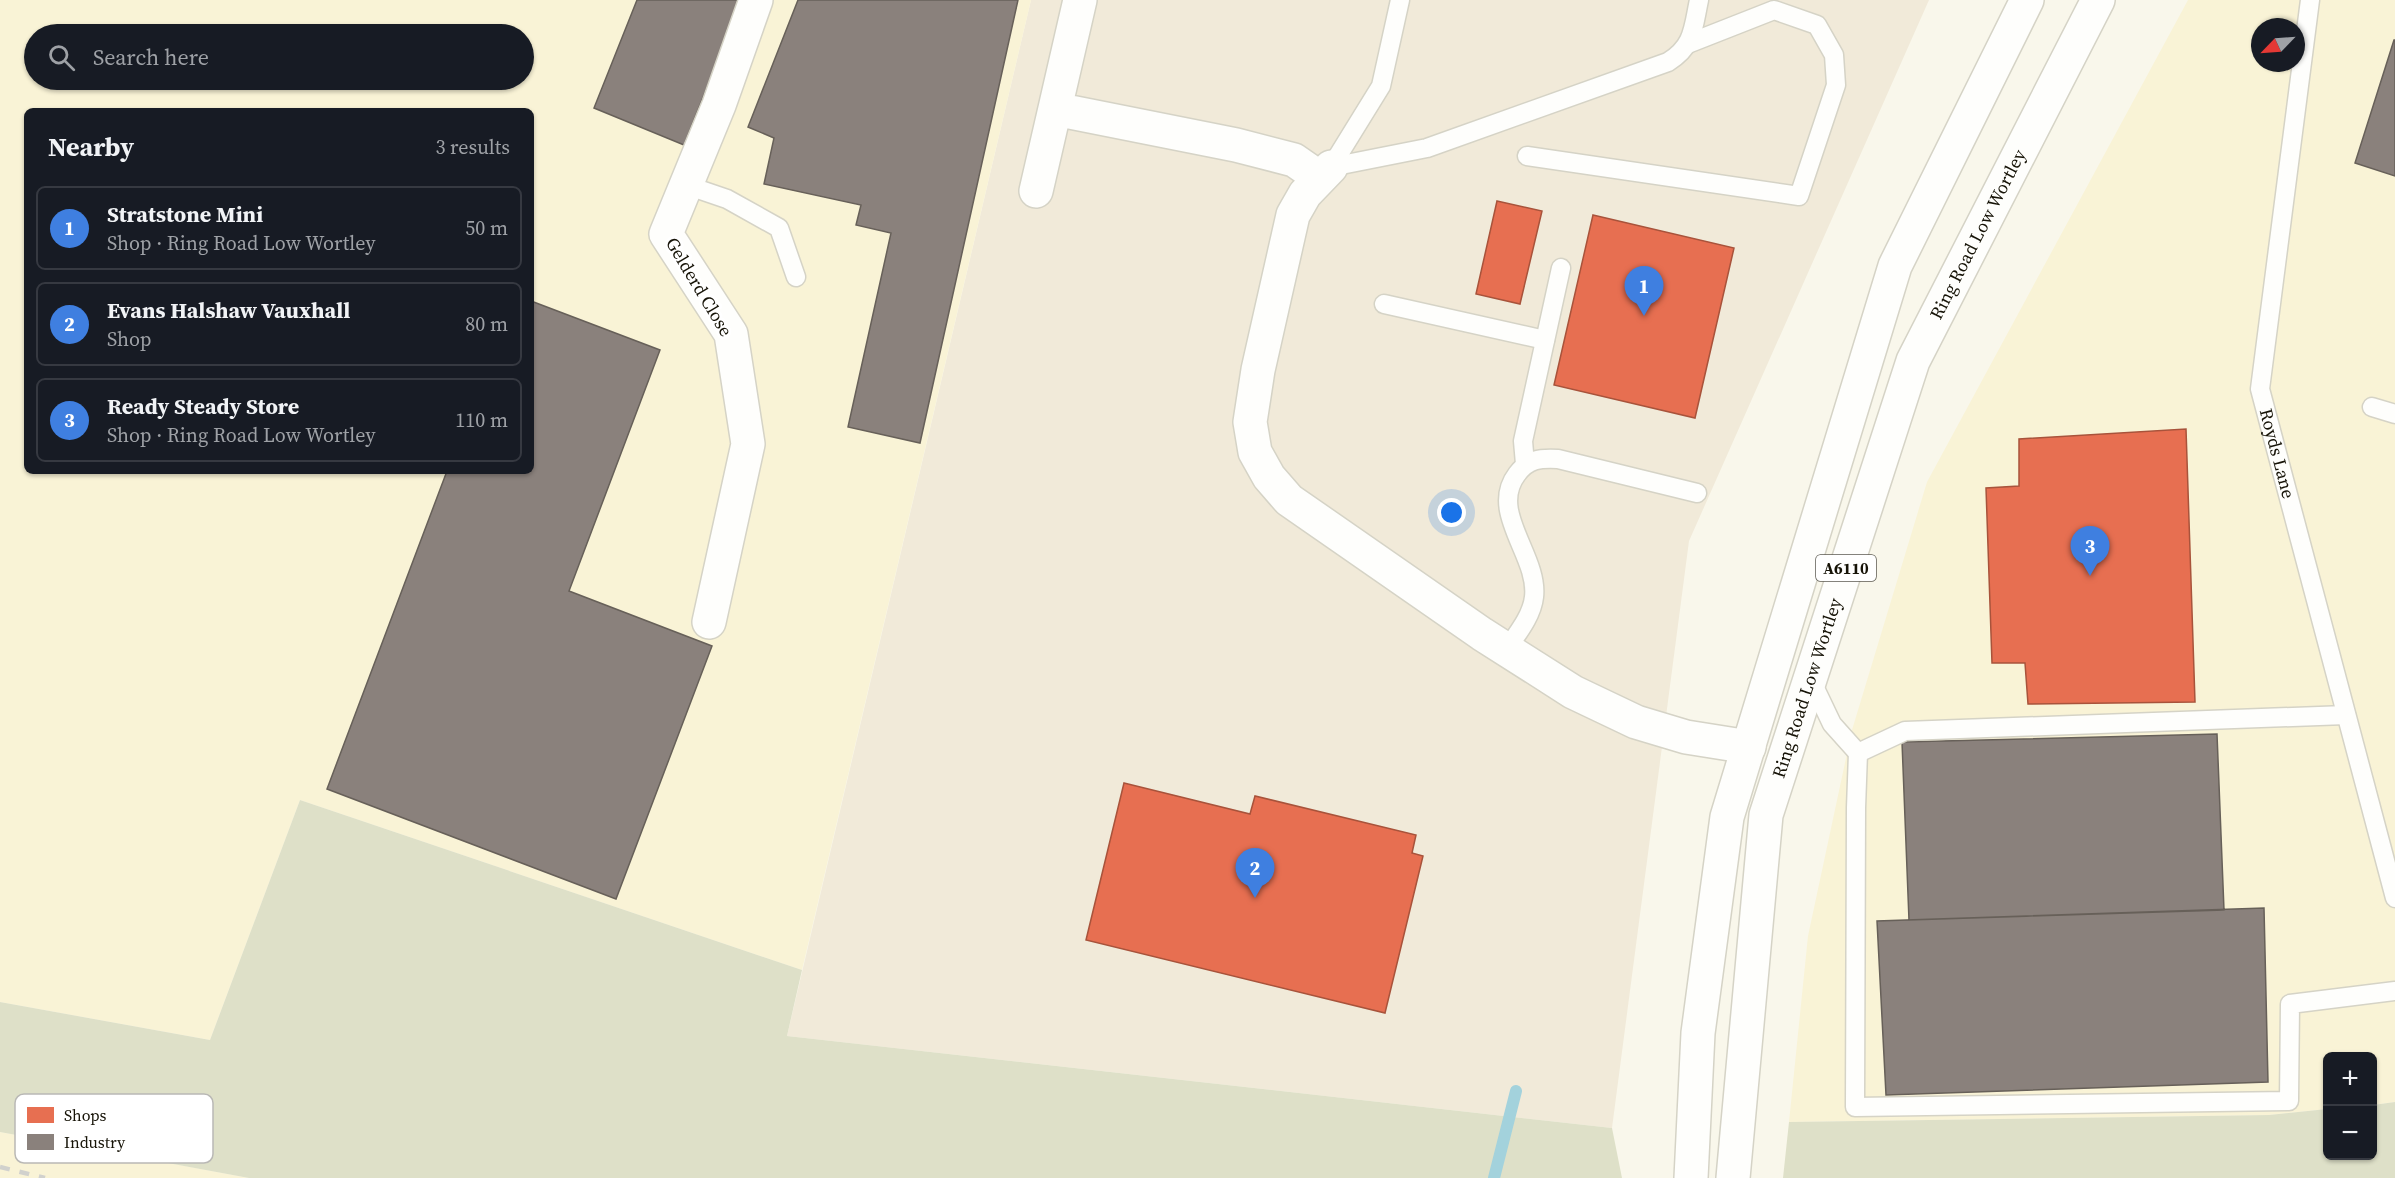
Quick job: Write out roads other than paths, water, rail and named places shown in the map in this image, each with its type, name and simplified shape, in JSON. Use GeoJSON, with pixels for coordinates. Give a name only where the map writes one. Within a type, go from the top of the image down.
{"type":"FeatureCollection","features":[{"type":"Feature","properties":{"kind":"main road","name":"Gelderd Close"},"geometry":{"type":"LineString","coordinates":[[709,622],[748,444],[732,334],[666,234],[719,105],[756,0]]}},
{"type":"Feature","properties":{"kind":"main road"},"geometry":{"type":"LineString","coordinates":[[1036,191],[1080,0]]}},
{"type":"Feature","properties":{"kind":"main road","name":"Ring Road Low Wortley"},"geometry":{"type":"LineString","coordinates":[[1691,1178],[1700,1021],[1727,817],[1895,266],[2028,0]]}},
{"type":"Feature","properties":{"kind":"main road","name":"Ring Road Low Wortley"},"geometry":{"type":"LineString","coordinates":[[1733,1178],[1766,814],[1913,361],[2098,0]]}},
{"type":"Feature","properties":{"kind":"main road"},"geometry":{"type":"LineString","coordinates":[[1055,109],[1236,145],[1294,160],[1326,172],[1305,194],[1293,214],[1258,370],[1250,422],[1255,452],[1269,477],[1289,500],[1506,650],[1573,692],[1636,722],[1686,737],[1749,747]]}},
{"type":"Feature","properties":{"kind":"lane"},"geometry":{"type":"LineString","coordinates":[[1326,172],[1381,86],[1400,0]]}},
{"type":"Feature","properties":{"kind":"lane"},"geometry":{"type":"LineString","coordinates":[[1326,172],[1427,148],[1668,62],[1681,54],[1690,43],[1699,0]]}},
{"type":"Feature","properties":{"kind":"lane","name":"Royds Lane"},"geometry":{"type":"LineString","coordinates":[[2310,0],[2260,389],[2395,898]]}},
{"type":"Feature","properties":{"kind":"lane"},"geometry":{"type":"LineString","coordinates":[[1527,156],[1799,196],[1836,85],[1834,56],[1817,25],[1774,10],[1690,43]]}},
{"type":"Feature","properties":{"kind":"lane"},"geometry":{"type":"LineString","coordinates":[[686,186],[727,199],[779,228],[796,277]]}},
{"type":"Feature","properties":{"kind":"lane"},"geometry":{"type":"LineString","coordinates":[[1524,464],[1523,441],[1561,268]]}},
{"type":"Feature","properties":{"kind":"lane"},"geometry":{"type":"LineString","coordinates":[[1384,304],[1545,340]]}},
{"type":"Feature","properties":{"kind":"lane"},"geometry":{"type":"LineString","coordinates":[[2372,407],[2395,414]]}},
{"type":"Feature","properties":{"kind":"lane"},"geometry":{"type":"LineString","coordinates":[[1506,650],[1527,618],[1534,598],[1534,579],[1511,519],[1508,498],[1513,480],[1524,464],[1539,458],[1558,459],[1697,493]]}},
{"type":"Feature","properties":{"kind":"lane"},"geometry":{"type":"LineString","coordinates":[[1810,679],[1832,724],[1858,753],[1855,1107],[2289,1101],[2290,1004],[2395,991]]}},
{"type":"Feature","properties":{"kind":"lane"},"geometry":{"type":"LineString","coordinates":[[1858,753],[1905,731],[2346,715]]}},
{"type":"Feature","properties":{"kind":"waterway"},"geometry":{"type":"LineString","coordinates":[[1494,1178],[1516,1091]]}},
{"type":"Feature","properties":{"kind":"railway"},"geometry":{"type":"LineString","coordinates":[[0,1167],[45,1178]]}},
{"type":"Feature","properties":{"kind":"place","name":"Stratstone Mini"},"geometry":{"type":"Point","coordinates":[1644,316]}},
{"type":"Feature","properties":{"kind":"place","name":"Ready Steady Store"},"geometry":{"type":"Point","coordinates":[2090,576]}},
{"type":"Feature","properties":{"kind":"place","name":"Evans Halshaw Vauxhall"},"geometry":{"type":"Point","coordinates":[1255,898]}}]}
